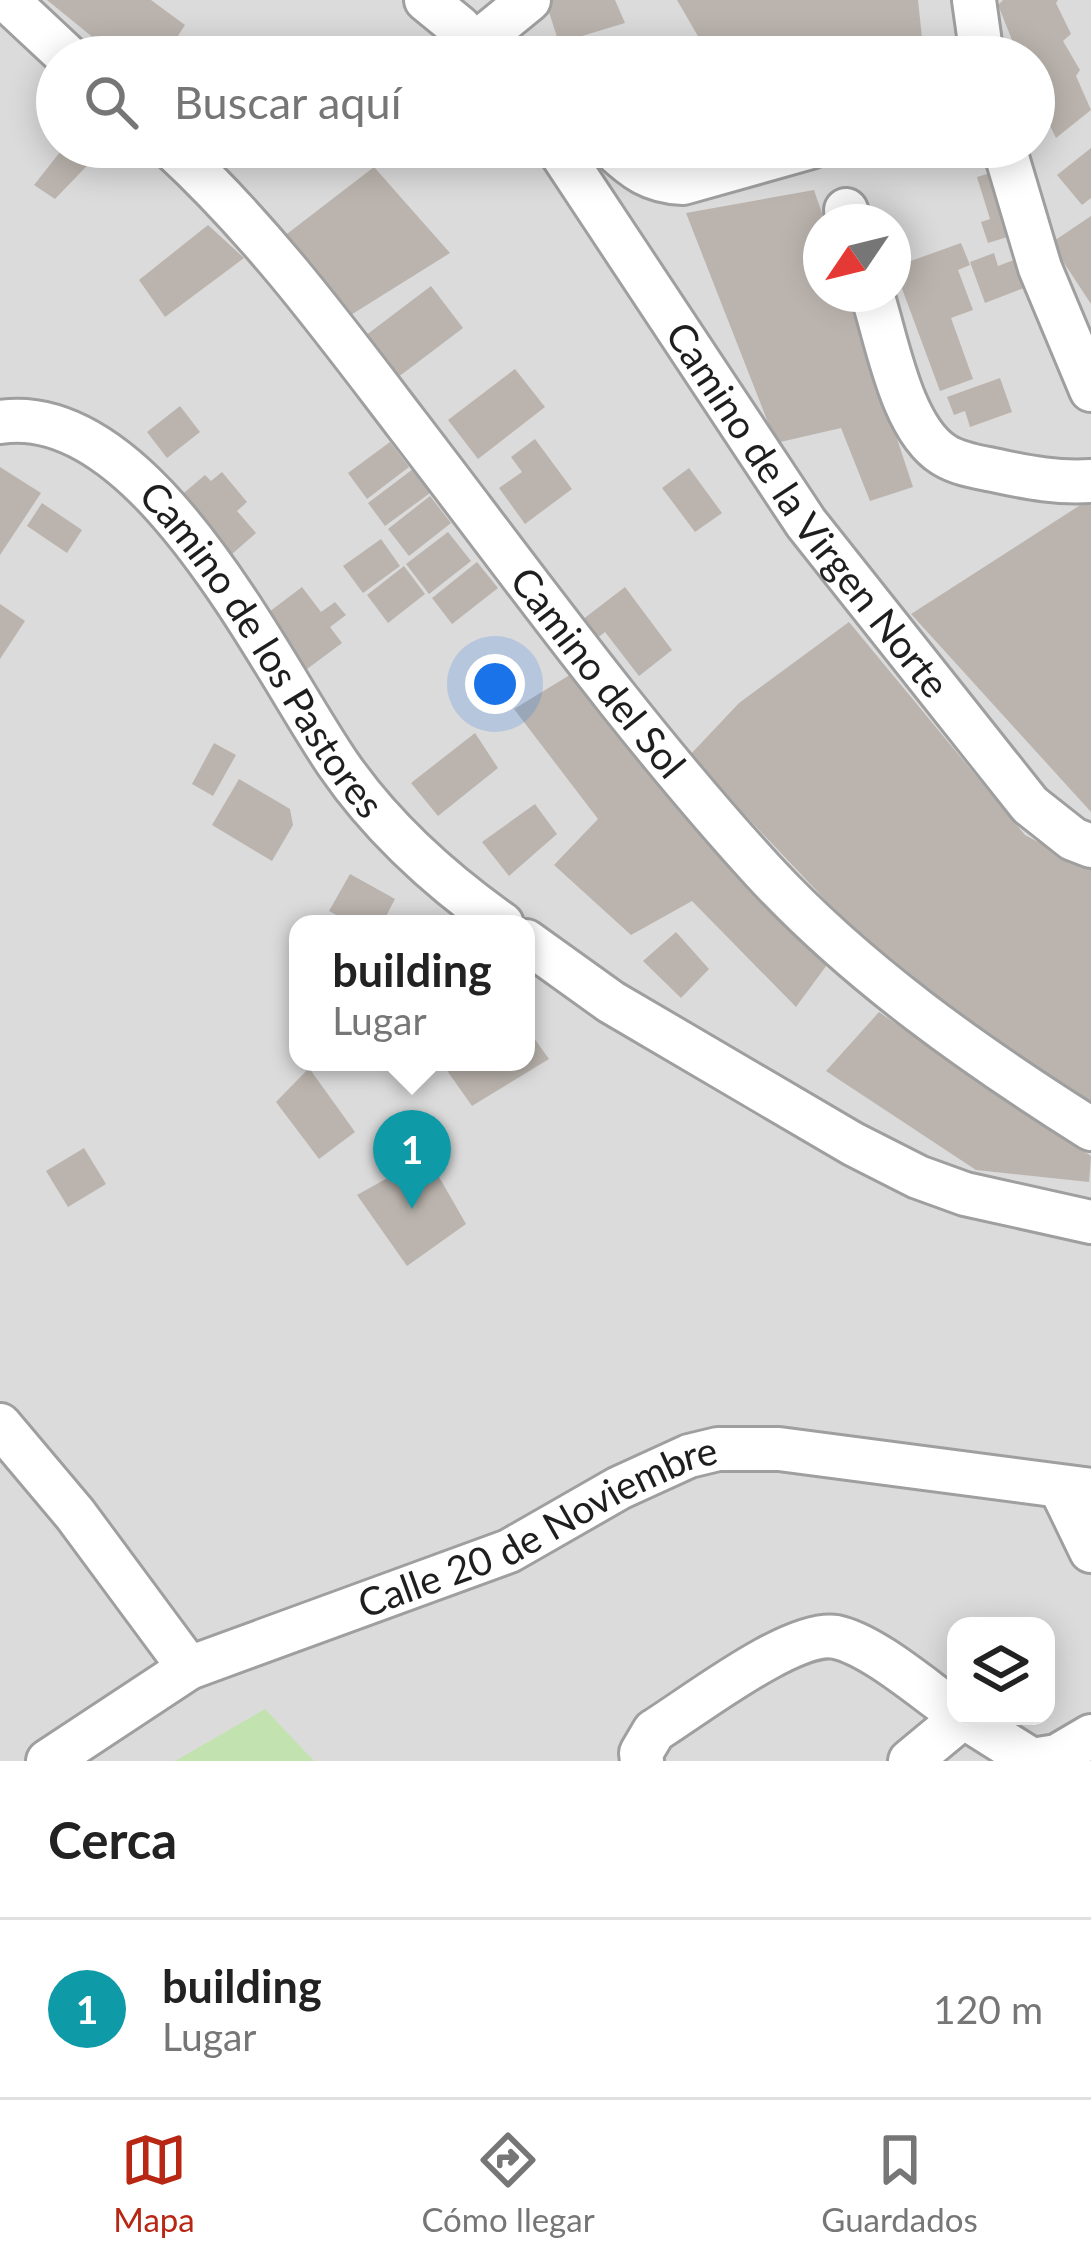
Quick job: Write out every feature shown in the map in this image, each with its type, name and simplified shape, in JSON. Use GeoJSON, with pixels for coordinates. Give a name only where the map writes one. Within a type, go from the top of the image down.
{"type":"FeatureCollection","features":[{"type":"Feature","properties":{"kind":"street"},"geometry":{"type":"LineString","coordinates":[[7,0],[46,36]]}},
{"type":"Feature","properties":{"kind":"street"},"geometry":{"type":"LineString","coordinates":[[426,0],[500,36]]}},
{"type":"Feature","properties":{"kind":"street"},"geometry":{"type":"LineString","coordinates":[[974,0],[979,36]]}},
{"type":"Feature","properties":{"kind":"street","name":"Camino del Sol"},"geometry":{"type":"LineString","coordinates":[[192,168],[298,281],[639,726],[767,875],[821,927],[945,1030],[1091,1129]]}},
{"type":"Feature","properties":{"kind":"street","name":"Camino de la Virgen Norte"},"geometry":{"type":"LineString","coordinates":[[571,168],[806,523],[1030,805],[1073,839],[1091,846]]}},
{"type":"Feature","properties":{"kind":"street"},"geometry":{"type":"LineString","coordinates":[[636,168],[662,183],[683,183],[736,168]]}},
{"type":"Feature","properties":{"kind":"street"},"geometry":{"type":"LineString","coordinates":[[1010,168],[1040,268],[1091,390]]}},
{"type":"Feature","properties":{"kind":"street"},"geometry":{"type":"LineString","coordinates":[[878,312],[909,411],[922,435],[943,454],[967,465],[1038,481],[1091,481]]}},
{"type":"Feature","properties":{"kind":"street","name":"Camino de los Pastores"},"geometry":{"type":"LineString","coordinates":[[0,422],[26,418],[68,428],[94,442],[134,475],[248,615],[338,764],[382,822],[491,915]]}},
{"type":"Feature","properties":{"kind":"street"},"geometry":{"type":"LineString","coordinates":[[535,947],[611,1001],[885,1161],[964,1194],[1091,1222]]}},
{"type":"Feature","properties":{"kind":"street"},"geometry":{"type":"LineString","coordinates":[[0,1425],[75,1514],[189,1668]]}},
{"type":"Feature","properties":{"kind":"street","name":"Calle 20 de Noviembre"},"geometry":{"type":"LineString","coordinates":[[47,1761],[189,1668],[509,1551],[619,1488],[689,1456],[718,1449],[779,1449],[1076,1489]]}},
{"type":"Feature","properties":{"kind":"street"},"geometry":{"type":"LineString","coordinates":[[1076,1489],[1091,1551]]}},
{"type":"Feature","properties":{"kind":"street"},"geometry":{"type":"LineString","coordinates":[[642,1761],[641,1753],[654,1731],[784,1648],[812,1637],[833,1636],[857,1644],[947,1706]]}},
{"type":"Feature","properties":{"kind":"street"},"geometry":{"type":"LineString","coordinates":[[910,1761],[949,1725]]}},
{"type":"Feature","properties":{"kind":"street"},"geometry":{"type":"LineString","coordinates":[[976,1725],[1032,1760],[1057,1756],[1091,1736]]}},
{"type":"Feature","properties":{"kind":"shaded area"},"geometry":{"type":"Polygon","coordinates":[[[0,0],[1091,0],[1091,1761],[0,1761],[0,0]]]}},
{"type":"Feature","properties":{"kind":"green space"},"geometry":{"type":"Polygon","coordinates":[[[265,1709],[314,1761],[175,1761],[265,1709]]]}},
{"type":"Feature","properties":{"kind":"building"},"geometry":{"type":"Polygon","coordinates":[[[47,0],[151,0],[185,25],[178,36],[91,36],[47,0]]]}},
{"type":"Feature","properties":{"kind":"building"},"geometry":{"type":"Polygon","coordinates":[[[545,0],[615,0],[625,23],[582,36],[557,36],[545,0]]]}},
{"type":"Feature","properties":{"kind":"building"},"geometry":{"type":"Polygon","coordinates":[[[677,0],[918,0],[922,36],[698,36],[677,0]]]}},
{"type":"Feature","properties":{"kind":"building"},"geometry":{"type":"Polygon","coordinates":[[[1003,0],[1058,0],[1071,34],[1063,41],[1080,70],[1076,76],[1091,110],[1056,138],[1055,36],[1011,36],[998,5],[1003,0]]]}},
{"type":"Feature","properties":{"kind":"building"},"geometry":{"type":"Polygon","coordinates":[[[1091,148],[1091,198],[1082,205],[1057,175],[1091,148]]]}},
{"type":"Feature","properties":{"kind":"building"},"geometry":{"type":"Polygon","coordinates":[[[47,168],[85,168],[55,199],[34,185],[47,168]]]}},
{"type":"Feature","properties":{"kind":"building"},"geometry":{"type":"Polygon","coordinates":[[[375,168],[450,253],[346,318],[283,237],[375,168]]]}},
{"type":"Feature","properties":{"kind":"building"},"geometry":{"type":"Polygon","coordinates":[[[997,171],[1017,234],[988,243],[981,222],[990,219],[977,177],[997,171]]]}},
{"type":"Feature","properties":{"kind":"building"},"geometry":{"type":"Polygon","coordinates":[[[814,190],[819,204],[803,204],[803,312],[855,312],[913,487],[870,501],[841,428],[776,443],[686,213],[814,190]]]}},
{"type":"Feature","properties":{"kind":"building"},"geometry":{"type":"Polygon","coordinates":[[[1091,216],[1091,304],[1051,243],[1091,216]]]}},
{"type":"Feature","properties":{"kind":"building"},"geometry":{"type":"Polygon","coordinates":[[[208,225],[244,258],[165,317],[139,280],[208,225]]]}},
{"type":"Feature","properties":{"kind":"building"},"geometry":{"type":"Polygon","coordinates":[[[961,243],[970,265],[958,270],[973,310],[951,318],[973,379],[940,391],[911,312],[911,261],[961,243]]]}},
{"type":"Feature","properties":{"kind":"building"},"geometry":{"type":"Polygon","coordinates":[[[994,253],[998,266],[1014,260],[1024,288],[985,303],[970,262],[994,253]]]}},
{"type":"Feature","properties":{"kind":"building"},"geometry":{"type":"Polygon","coordinates":[[[431,286],[463,328],[397,378],[365,336],[431,286]]]}},
{"type":"Feature","properties":{"kind":"building"},"geometry":{"type":"Polygon","coordinates":[[[515,369],[545,407],[478,459],[448,420],[515,369]]]}},
{"type":"Feature","properties":{"kind":"building"},"geometry":{"type":"Polygon","coordinates":[[[1000,378],[1012,412],[970,427],[965,411],[954,415],[947,397],[1000,378]]]}},
{"type":"Feature","properties":{"kind":"building"},"geometry":{"type":"Polygon","coordinates":[[[180,406],[200,432],[167,458],[147,432],[180,406]]]}},
{"type":"Feature","properties":{"kind":"building"},"geometry":{"type":"Polygon","coordinates":[[[535,439],[572,489],[525,524],[499,488],[522,472],[511,457],[535,439]]]}},
{"type":"Feature","properties":{"kind":"building"},"geometry":{"type":"Polygon","coordinates":[[[390,442],[409,467],[367,499],[348,473],[390,442]]]}},
{"type":"Feature","properties":{"kind":"building"},"geometry":{"type":"Polygon","coordinates":[[[0,467],[41,493],[0,555],[0,467]]]}},
{"type":"Feature","properties":{"kind":"building"},"geometry":{"type":"Polygon","coordinates":[[[689,468],[722,513],[695,532],[662,488],[689,468]]]}},
{"type":"Feature","properties":{"kind":"building"},"geometry":{"type":"Polygon","coordinates":[[[413,469],[430,493],[385,526],[368,503],[413,469]]]}},
{"type":"Feature","properties":{"kind":"building"},"geometry":{"type":"Polygon","coordinates":[[[222,472],[247,502],[237,511],[256,533],[223,562],[172,503],[205,475],[211,481],[222,472]]]}},
{"type":"Feature","properties":{"kind":"building"},"geometry":{"type":"Polygon","coordinates":[[[430,496],[451,523],[409,556],[388,529],[430,496]]]}},
{"type":"Feature","properties":{"kind":"building"},"geometry":{"type":"Polygon","coordinates":[[[1085,502],[1091,503],[1091,812],[911,614],[1085,502]]]}},
{"type":"Feature","properties":{"kind":"building"},"geometry":{"type":"Polygon","coordinates":[[[42,503],[82,530],[67,553],[27,526],[42,503]]]}},
{"type":"Feature","properties":{"kind":"building"},"geometry":{"type":"Polygon","coordinates":[[[448,532],[471,561],[429,594],[406,564],[448,532]]]}},
{"type":"Feature","properties":{"kind":"building"},"geometry":{"type":"Polygon","coordinates":[[[381,539],[400,566],[363,593],[343,566],[381,539]]]}},
{"type":"Feature","properties":{"kind":"building"},"geometry":{"type":"Polygon","coordinates":[[[477,562],[498,588],[452,624],[432,598],[477,562]]]}},
{"type":"Feature","properties":{"kind":"building"},"geometry":{"type":"Polygon","coordinates":[[[404,566],[425,594],[388,623],[367,595],[404,566]]]}},
{"type":"Feature","properties":{"kind":"building"},"geometry":{"type":"Polygon","coordinates":[[[302,587],[321,612],[335,602],[346,615],[330,627],[342,643],[307,669],[265,615],[302,587]]]}},
{"type":"Feature","properties":{"kind":"building"},"geometry":{"type":"Polygon","coordinates":[[[625,587],[672,650],[639,676],[605,632],[596,639],[582,620],[625,587]]]}},
{"type":"Feature","properties":{"kind":"building"},"geometry":{"type":"Polygon","coordinates":[[[0,604],[25,621],[0,659],[0,604]]]}},
{"type":"Feature","properties":{"kind":"building"},"geometry":{"type":"Polygon","coordinates":[[[849,622],[1025,835],[1091,870],[1091,1112],[867,944],[689,756],[739,703],[849,622]]]}},
{"type":"Feature","properties":{"kind":"building"},"geometry":{"type":"Polygon","coordinates":[[[573,673],[832,958],[796,1007],[692,901],[631,935],[554,865],[598,819],[514,709],[573,673]]]}},
{"type":"Feature","properties":{"kind":"building"},"geometry":{"type":"Polygon","coordinates":[[[475,733],[498,768],[438,816],[411,783],[475,733]]]}},
{"type":"Feature","properties":{"kind":"building"},"geometry":{"type":"Polygon","coordinates":[[[214,743],[236,755],[213,796],[192,784],[214,743]]]}},
{"type":"Feature","properties":{"kind":"building"},"geometry":{"type":"Polygon","coordinates":[[[239,779],[290,809],[293,825],[272,861],[212,825],[239,779]]]}},
{"type":"Feature","properties":{"kind":"building"},"geometry":{"type":"Polygon","coordinates":[[[535,804],[557,834],[509,876],[482,842],[535,804]]]}},
{"type":"Feature","properties":{"kind":"building"},"geometry":{"type":"Polygon","coordinates":[[[350,874],[395,899],[387,915],[329,911],[350,874]]]}},
{"type":"Feature","properties":{"kind":"building"},"geometry":{"type":"Polygon","coordinates":[[[676,932],[709,969],[681,998],[643,961],[676,932]]]}},
{"type":"Feature","properties":{"kind":"building"},"geometry":{"type":"Polygon","coordinates":[[[879,1012],[1091,1156],[1089,1182],[976,1170],[826,1071],[879,1012]]]}},
{"type":"Feature","properties":{"kind":"building"},"geometry":{"type":"Polygon","coordinates":[[[535,1040],[549,1059],[535,1068],[535,1040]]]}},
{"type":"Feature","properties":{"kind":"building"},"geometry":{"type":"Polygon","coordinates":[[[311,1071],[355,1132],[319,1159],[276,1102],[311,1071]]]}},
{"type":"Feature","properties":{"kind":"building"},"geometry":{"type":"Polygon","coordinates":[[[447,1071],[529,1071],[472,1106],[447,1071]]]}},
{"type":"Feature","properties":{"kind":"building"},"geometry":{"type":"Polygon","coordinates":[[[84,1148],[106,1184],[68,1207],[46,1171],[84,1148]]]}},
{"type":"Feature","properties":{"kind":"building"},"geometry":{"type":"Polygon","coordinates":[[[427,1156],[466,1224],[407,1266],[357,1195],[427,1156]]]}},
{"type":"Feature","properties":{"kind":"place","name":"building"},"geometry":{"type":"Point","coordinates":[412,1209]}}]}
